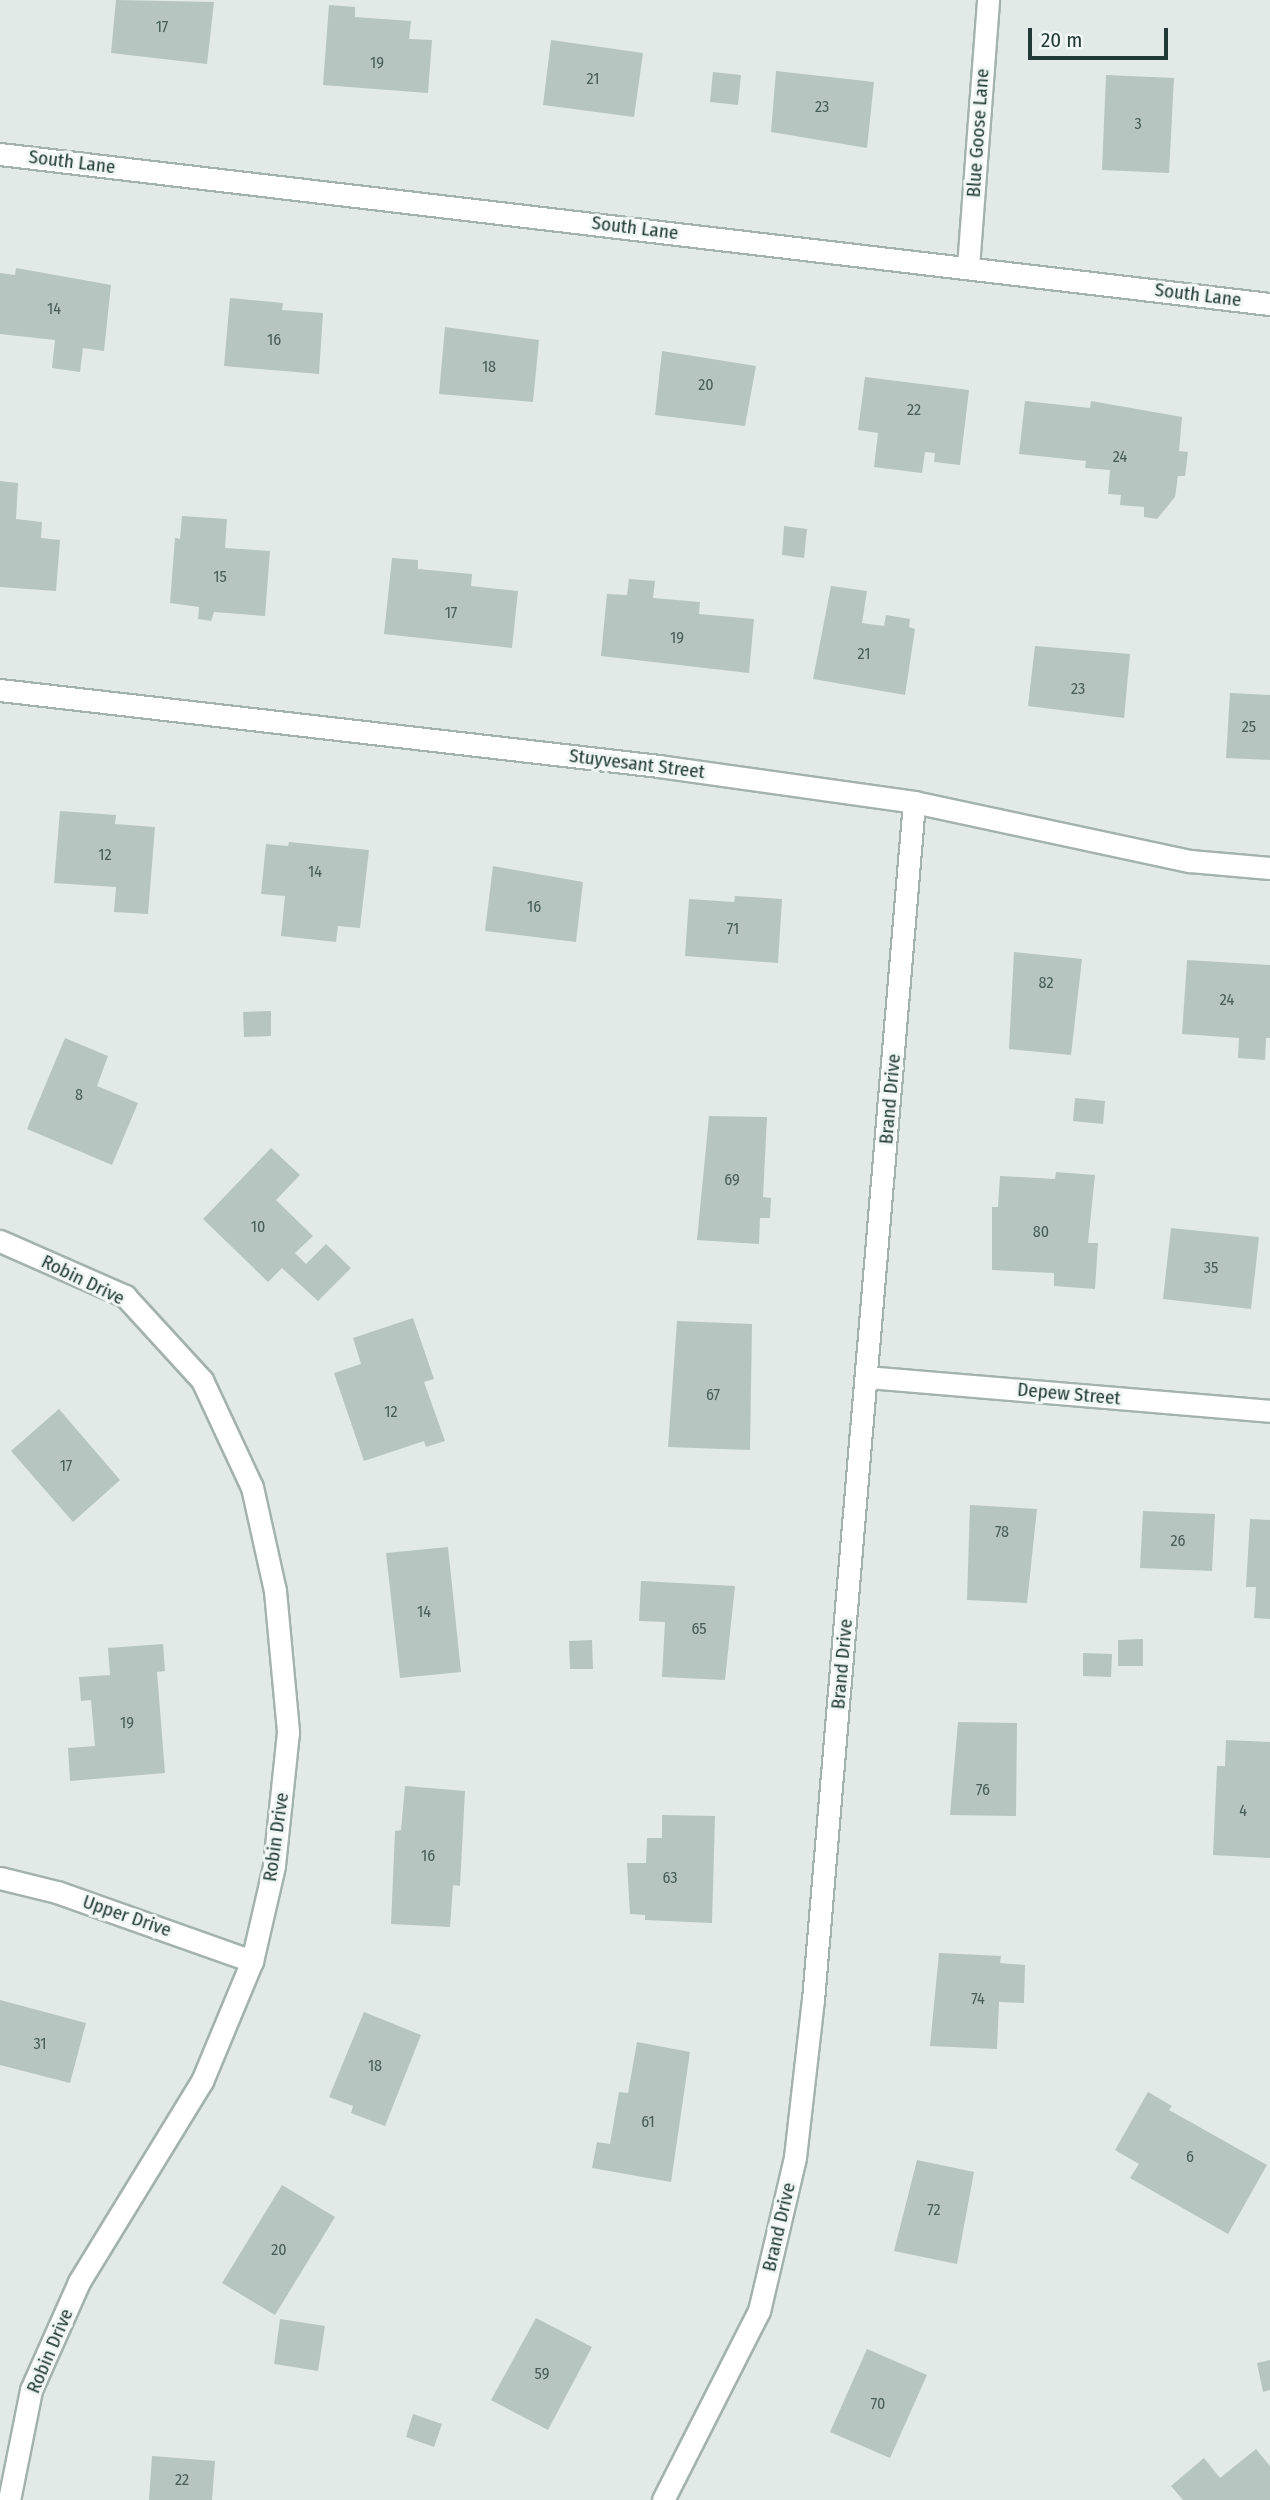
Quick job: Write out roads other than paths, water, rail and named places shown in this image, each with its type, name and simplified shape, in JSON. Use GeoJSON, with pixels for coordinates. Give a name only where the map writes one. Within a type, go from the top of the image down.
{"type":"FeatureCollection","features":[{"type":"Feature","properties":{"kind":"street","name":"Blue Goose Lane"},"geometry":{"type":"LineString","coordinates":[[968,267],[988,0]]}},
{"type":"Feature","properties":{"kind":"street","name":"South Lane"},"geometry":{"type":"LineString","coordinates":[[0,153],[1270,304]]}},
{"type":"Feature","properties":{"kind":"street","name":"Stuyvesant Street"},"geometry":{"type":"LineString","coordinates":[[0,690],[659,766],[914,802],[1190,861],[1270,868]]}},
{"type":"Feature","properties":{"kind":"street","name":"Brand Drive"},"geometry":{"type":"LineString","coordinates":[[663,2500],[759,2311],[795,2157],[867,1377],[914,802]]}},
{"type":"Feature","properties":{"kind":"street","name":"Robin Drive"},"geometry":{"type":"LineString","coordinates":[[0,1241],[125,1296],[202,1380],[251,1487],[275,1591],[288,1732],[274,1866],[252,1961],[202,2081],[79,2282],[36,2378],[9,2500]]}},
{"type":"Feature","properties":{"kind":"street","name":"Depew Street"},"geometry":{"type":"LineString","coordinates":[[867,1377],[1270,1411]]}},
{"type":"Feature","properties":{"kind":"street","name":"Upper Drive"},"geometry":{"type":"LineString","coordinates":[[0,1878],[70,1896],[252,1961]]}}]}
